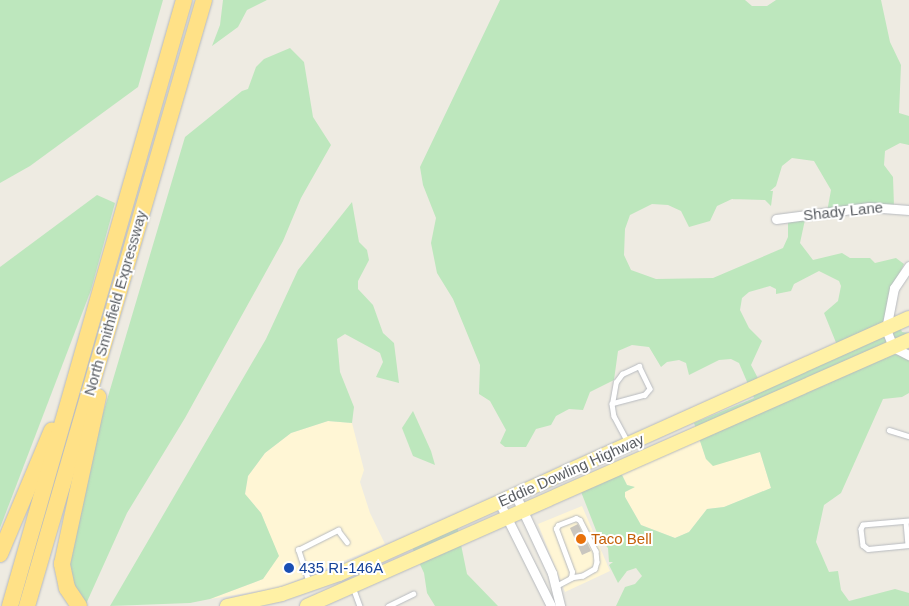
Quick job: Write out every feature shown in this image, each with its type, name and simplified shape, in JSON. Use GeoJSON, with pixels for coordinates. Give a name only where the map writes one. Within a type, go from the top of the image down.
{"type":"FeatureCollection","features":[{"type":"Feature","properties":{"kind":"highway","name":"North Smithfield Expressway"},"geometry":{"type":"LineString","coordinates":[[10,606],[94,320],[184,0]]}},
{"type":"Feature","properties":{"kind":"highway","name":"North Smithfield Expressway"},"geometry":{"type":"LineString","coordinates":[[27,606],[204,0]]}},
{"type":"Feature","properties":{"kind":"highway"},"geometry":{"type":"LineString","coordinates":[[79,606],[65,583],[62,558],[104,370],[112,316]]}},
{"type":"Feature","properties":{"kind":"highway"},"geometry":{"type":"LineString","coordinates":[[0,554],[94,320]]}},
{"type":"Feature","properties":{"kind":"main road","name":"Eddie Dowling Highway"},"geometry":{"type":"LineString","coordinates":[[227,606],[309,586],[909,318]]}},
{"type":"Feature","properties":{"kind":"main road","name":"Eddie Dowling Highway"},"geometry":{"type":"LineString","coordinates":[[307,606],[909,340]]}},
{"type":"Feature","properties":{"kind":"street","name":"Shady Lane"},"geometry":{"type":"LineString","coordinates":[[776,219],[869,206],[909,210]]}},
{"type":"Feature","properties":{"kind":"street"},"geometry":{"type":"LineString","coordinates":[[909,266],[894,288],[886,329],[893,347],[909,355]]}},
{"type":"Feature","properties":{"kind":"street"},"geometry":{"type":"LineString","coordinates":[[515,494],[556,586],[560,606]]}},
{"type":"Feature","properties":{"kind":"street"},"geometry":{"type":"LineString","coordinates":[[499,502],[551,606]]}},
{"type":"Feature","properties":{"kind":"street"},"geometry":{"type":"LineString","coordinates":[[545,591],[556,586]]}},
{"type":"Feature","properties":{"kind":"lane"},"geometry":{"type":"LineString","coordinates":[[612,404],[645,396],[650,389],[639,366],[622,374],[616,382],[612,404],[614,416],[628,443]]}},
{"type":"Feature","properties":{"kind":"lane"},"geometry":{"type":"LineString","coordinates":[[889,430],[909,436]]}},
{"type":"Feature","properties":{"kind":"lane"},"geometry":{"type":"LineString","coordinates":[[556,586],[571,578],[583,576],[595,569],[596,551],[580,520],[558,525],[557,533],[571,566],[571,578]]}},
{"type":"Feature","properties":{"kind":"lane"},"geometry":{"type":"LineString","coordinates":[[908,522],[908,545],[868,549],[863,545],[861,529],[863,525],[908,522]]}},
{"type":"Feature","properties":{"kind":"lane"},"geometry":{"type":"LineString","coordinates":[[309,586],[298,550],[338,530],[342,531],[347,542]]}},
{"type":"Feature","properties":{"kind":"lane"},"geometry":{"type":"LineString","coordinates":[[352,586],[360,606]]}},
{"type":"Feature","properties":{"kind":"lane"},"geometry":{"type":"LineString","coordinates":[[388,606],[413,594]]}},
{"type":"Feature","properties":{"kind":"shaded area"},"geometry":{"type":"Polygon","coordinates":[[[328,421],[352,423],[364,470],[360,482],[370,513],[385,544],[278,588],[210,599],[263,579],[278,556],[261,513],[245,494],[248,476],[265,453],[291,433],[328,421]]]}},
{"type":"Feature","properties":{"kind":"shaded area"},"geometry":{"type":"Polygon","coordinates":[[[698,434],[706,459],[760,452],[771,488],[724,507],[707,509],[689,532],[675,538],[641,525],[625,497],[625,492],[634,487],[627,485],[618,467],[698,434]]]}},
{"type":"Feature","properties":{"kind":"shaded area"},"geometry":{"type":"Polygon","coordinates":[[[582,506],[610,571],[565,592],[538,524],[582,506]]]}},
{"type":"Feature","properties":{"kind":"green space"},"geometry":{"type":"Polygon","coordinates":[[[0,0],[163,0],[138,87],[30,166],[0,183],[0,0]]]}},
{"type":"Feature","properties":{"kind":"green space"},"geometry":{"type":"Polygon","coordinates":[[[223,0],[267,0],[247,10],[238,27],[212,46],[220,25],[223,0]]]}},
{"type":"Feature","properties":{"kind":"green space"},"geometry":{"type":"Polygon","coordinates":[[[500,0],[745,0],[752,6],[767,6],[776,0],[881,0],[890,42],[901,65],[899,113],[909,116],[909,145],[900,143],[885,151],[884,165],[893,177],[894,206],[827,212],[831,190],[814,161],[792,158],[782,166],[776,186],[770,191],[773,191],[771,206],[765,200],[732,199],[717,206],[710,221],[689,227],[681,211],[668,205],[652,204],[630,215],[625,229],[624,255],[631,270],[656,279],[713,278],[783,248],[788,237],[788,218],[806,215],[800,243],[813,260],[842,253],[850,258],[870,258],[875,263],[896,258],[904,264],[888,297],[884,326],[899,325],[902,332],[909,333],[909,340],[888,354],[909,355],[909,393],[902,397],[883,399],[841,493],[824,505],[816,542],[829,572],[838,571],[841,590],[849,601],[895,589],[909,593],[909,606],[616,606],[625,587],[635,584],[642,576],[636,568],[627,571],[618,583],[609,565],[613,562],[609,562],[608,548],[599,538],[578,484],[618,467],[627,485],[635,487],[625,492],[625,497],[641,525],[675,538],[689,532],[707,509],[724,507],[771,488],[760,452],[713,466],[706,459],[694,423],[754,398],[739,363],[731,359],[719,360],[689,375],[686,363],[679,360],[667,362],[661,367],[649,347],[632,345],[618,351],[614,380],[590,392],[583,410],[569,409],[556,416],[551,425],[536,429],[526,447],[505,447],[500,443],[506,430],[490,401],[479,394],[480,365],[453,299],[437,273],[431,243],[436,218],[423,185],[420,167],[500,0]],[[819,271],[794,284],[791,291],[776,294],[776,289],[770,286],[749,292],[742,298],[740,310],[749,328],[762,341],[751,365],[761,384],[839,350],[824,313],[838,301],[841,286],[839,281],[819,271]]]}},
{"type":"Feature","properties":{"kind":"green space"},"geometry":{"type":"Polygon","coordinates":[[[290,48],[304,62],[313,117],[331,145],[301,198],[283,241],[185,418],[127,513],[86,604],[78,595],[68,565],[93,447],[185,137],[242,91],[248,89],[256,67],[264,59],[290,48]]]}},
{"type":"Feature","properties":{"kind":"green space"},"geometry":{"type":"Polygon","coordinates":[[[97,195],[115,203],[91,290],[0,528],[0,267],[97,195]]]}},
{"type":"Feature","properties":{"kind":"green space"},"geometry":{"type":"Polygon","coordinates":[[[352,202],[359,242],[367,250],[369,260],[358,281],[358,289],[373,305],[383,333],[394,343],[399,383],[376,377],[383,362],[380,353],[345,334],[337,339],[340,372],[354,407],[352,423],[328,421],[291,433],[265,453],[248,476],[245,494],[261,513],[279,556],[263,579],[210,599],[190,603],[110,606],[266,339],[298,270],[352,202]]]}},
{"type":"Feature","properties":{"kind":"green space"},"geometry":{"type":"Polygon","coordinates":[[[413,411],[431,451],[435,465],[413,456],[402,428],[413,411]]]}},
{"type":"Feature","properties":{"kind":"green space"},"geometry":{"type":"Polygon","coordinates":[[[456,520],[467,574],[498,606],[435,606],[427,593],[424,573],[409,541],[456,520]]]}},
{"type":"Feature","properties":{"kind":"building","name":"Taco Bell"},"geometry":{"type":"Polygon","coordinates":[[[578,524],[591,551],[582,555],[570,528],[578,524]]]}},
{"type":"Feature","properties":{"kind":"place","name":"Taco Bell"},"geometry":{"type":"Point","coordinates":[581,539]}},
{"type":"Feature","properties":{"kind":"place","name":"435 RI-146A"},"geometry":{"type":"Point","coordinates":[289,568]}}]}
